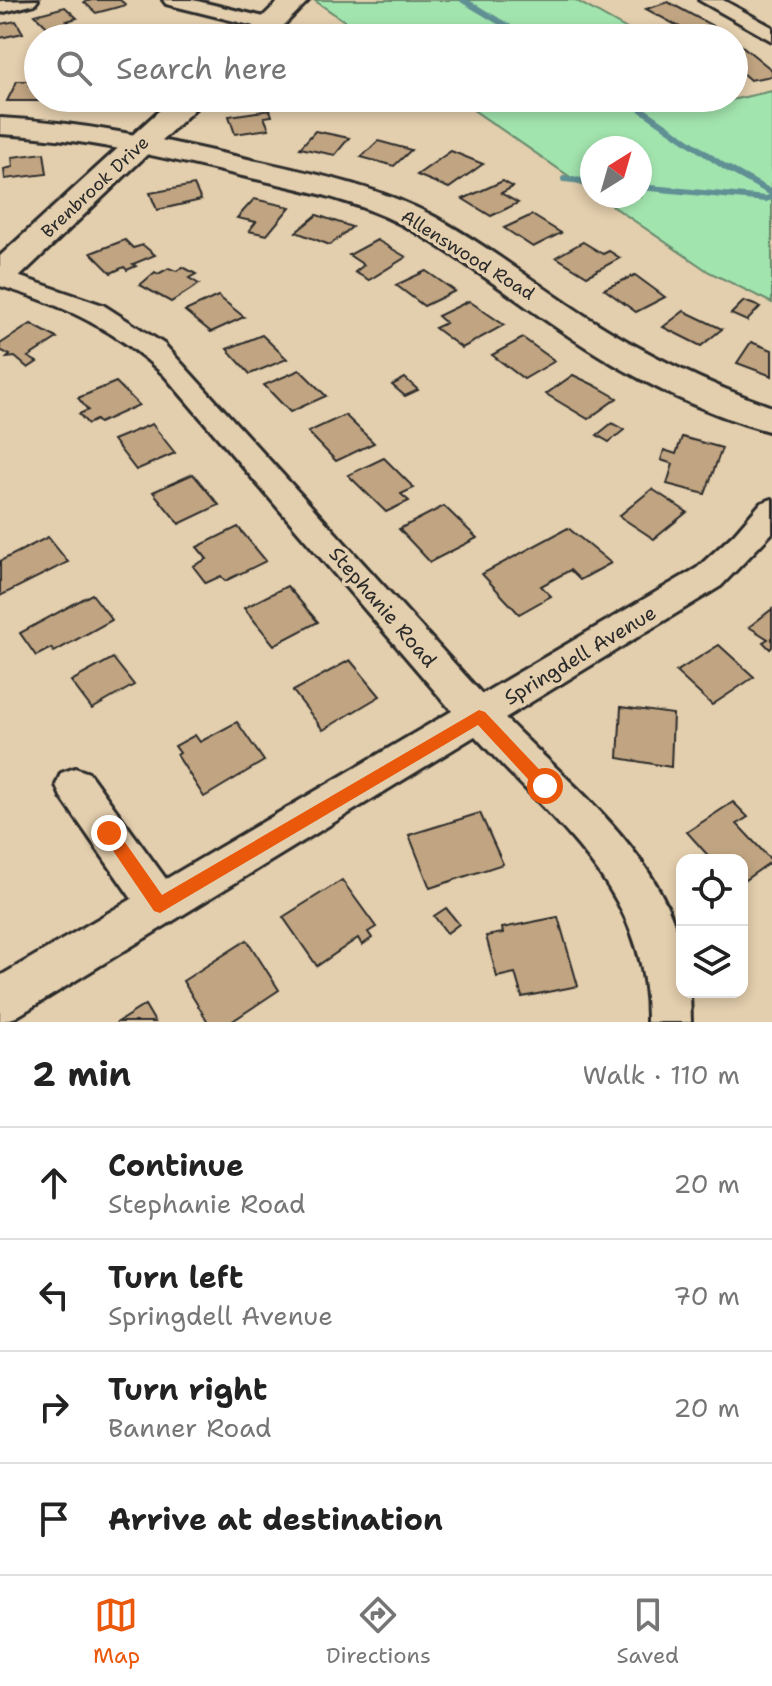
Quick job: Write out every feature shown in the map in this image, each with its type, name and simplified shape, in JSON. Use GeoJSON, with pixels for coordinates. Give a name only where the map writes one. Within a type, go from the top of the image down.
{"type":"FeatureCollection","features":[{"type":"Feature","properties":{"kind":"main road"},"geometry":{"type":"LineString","coordinates":[[270,24],[296,0]]}},
{"type":"Feature","properties":{"kind":"main road","name":"Brenbrook Drive"},"geometry":{"type":"LineString","coordinates":[[0,276],[176,112]]}},
{"type":"Feature","properties":{"kind":"street"},"geometry":{"type":"LineString","coordinates":[[0,7],[28,0]]}},
{"type":"Feature","properties":{"kind":"street"},"geometry":{"type":"LineString","coordinates":[[173,0],[242,24]]}},
{"type":"Feature","properties":{"kind":"street"},"geometry":{"type":"LineString","coordinates":[[709,0],[772,35]]}},
{"type":"Feature","properties":{"kind":"street","name":"Allenswood Road"},"geometry":{"type":"LineString","coordinates":[[0,126],[67,130],[143,143],[318,184],[392,208],[460,247],[631,358],[679,383],[772,420]]}},
{"type":"Feature","properties":{"kind":"street","name":"Stephanie Road"},"geometry":{"type":"LineString","coordinates":[[0,276],[97,310],[150,343],[479,716],[611,856],[641,900],[656,942],[670,1001],[669,1022]]}},
{"type":"Feature","properties":{"kind":"street","name":"Springdell Avenue"},"geometry":{"type":"LineString","coordinates":[[0,1001],[709,577],[746,543],[772,511]]}},
{"type":"Feature","properties":{"kind":"street"},"geometry":{"type":"LineString","coordinates":[[75,785],[160,905]]}},
{"type":"Feature","properties":{"kind":"green space"},"geometry":{"type":"Polygon","coordinates":[[[314,0],[575,0],[618,24],[349,24],[314,0]]]}},
{"type":"Feature","properties":{"kind":"green space"},"geometry":{"type":"Polygon","coordinates":[[[772,91],[772,303],[709,272],[616,208],[652,208],[652,136],[580,136],[580,184],[476,112],[748,112],[748,96],[772,91]]]}},
{"type":"Feature","properties":{"kind":"building"},"geometry":{"type":"Polygon","coordinates":[[[120,0],[126,5],[96,13],[84,2],[120,0]]]}},
{"type":"Feature","properties":{"kind":"building"},"geometry":{"type":"Polygon","coordinates":[[[668,2],[709,24],[674,24],[646,9],[668,2]]]}},
{"type":"Feature","properties":{"kind":"building"},"geometry":{"type":"Polygon","coordinates":[[[65,7],[77,18],[67,21],[71,24],[44,24],[35,15],[65,7]]]}},
{"type":"Feature","properties":{"kind":"building"},"geometry":{"type":"Polygon","coordinates":[[[16,21],[23,33],[0,38],[0,24],[16,21]]]}},
{"type":"Feature","properties":{"kind":"building"},"geometry":{"type":"Polygon","coordinates":[[[748,51],[772,70],[772,76],[750,80],[748,51]]]}},
{"type":"Feature","properties":{"kind":"building"},"geometry":{"type":"Polygon","coordinates":[[[17,81],[24,81],[24,101],[7,101],[17,81]]]}},
{"type":"Feature","properties":{"kind":"building"},"geometry":{"type":"Polygon","coordinates":[[[271,112],[272,116],[264,117],[269,129],[235,134],[229,116],[271,112]]]}},
{"type":"Feature","properties":{"kind":"building"},"geometry":{"type":"Polygon","coordinates":[[[315,131],[349,138],[335,155],[300,148],[315,131]]]}},
{"type":"Feature","properties":{"kind":"building"},"geometry":{"type":"Polygon","coordinates":[[[378,141],[411,150],[394,166],[361,157],[378,141]]]}},
{"type":"Feature","properties":{"kind":"building"},"geometry":{"type":"Polygon","coordinates":[[[451,151],[483,164],[449,188],[417,175],[451,151]]]}},
{"type":"Feature","properties":{"kind":"building"},"geometry":{"type":"Polygon","coordinates":[[[44,153],[47,174],[5,179],[4,169],[13,167],[12,157],[44,153]]]}},
{"type":"Feature","properties":{"kind":"building"},"geometry":{"type":"Polygon","coordinates":[[[503,181],[513,187],[501,193],[518,203],[491,216],[463,199],[503,181]]]}},
{"type":"Feature","properties":{"kind":"building"},"geometry":{"type":"Polygon","coordinates":[[[194,185],[201,200],[157,210],[150,193],[194,185]]]}},
{"type":"Feature","properties":{"kind":"building"},"geometry":{"type":"Polygon","coordinates":[[[254,199],[290,207],[267,235],[249,231],[256,222],[237,218],[254,199]]]}},
{"type":"Feature","properties":{"kind":"building"},"geometry":{"type":"Polygon","coordinates":[[[317,215],[352,227],[330,245],[296,232],[317,215]]]}},
{"type":"Feature","properties":{"kind":"building"},"geometry":{"type":"Polygon","coordinates":[[[532,215],[561,233],[533,247],[504,228],[532,215]]]}},
{"type":"Feature","properties":{"kind":"building"},"geometry":{"type":"Polygon","coordinates":[[[125,240],[133,248],[143,245],[155,255],[133,264],[136,266],[127,270],[124,267],[111,273],[91,253],[125,240]]]}},
{"type":"Feature","properties":{"kind":"building"},"geometry":{"type":"Polygon","coordinates":[[[377,240],[406,257],[369,280],[355,272],[364,265],[349,255],[377,240]]]}},
{"type":"Feature","properties":{"kind":"building"},"geometry":{"type":"Polygon","coordinates":[[[583,242],[603,254],[609,251],[620,258],[587,276],[556,257],[583,242]]]}},
{"type":"Feature","properties":{"kind":"building"},"geometry":{"type":"Polygon","coordinates":[[[183,267],[196,274],[189,278],[199,284],[171,302],[140,285],[155,272],[158,274],[169,268],[176,271],[183,267]]]}},
{"type":"Feature","properties":{"kind":"building"},"geometry":{"type":"Polygon","coordinates":[[[426,271],[455,291],[424,306],[396,285],[426,271]]]}},
{"type":"Feature","properties":{"kind":"building"},"geometry":{"type":"Polygon","coordinates":[[[635,275],[665,297],[636,312],[604,289],[635,275]]]}},
{"type":"Feature","properties":{"kind":"building"},"geometry":{"type":"Polygon","coordinates":[[[218,296],[244,317],[211,332],[185,311],[218,296]]]}},
{"type":"Feature","properties":{"kind":"building"},"geometry":{"type":"Polygon","coordinates":[[[469,301],[504,325],[462,348],[435,328],[446,323],[438,316],[469,301]]]}},
{"type":"Feature","properties":{"kind":"building"},"geometry":{"type":"Polygon","coordinates":[[[744,301],[760,307],[747,321],[731,314],[744,301]]]}},
{"type":"Feature","properties":{"kind":"building"},"geometry":{"type":"Polygon","coordinates":[[[684,311],[722,329],[701,346],[663,327],[684,311]]]}},
{"type":"Feature","properties":{"kind":"building"},"geometry":{"type":"Polygon","coordinates":[[[31,324],[57,338],[28,357],[37,362],[28,368],[15,357],[7,358],[10,355],[0,350],[0,344],[31,324]]]}},
{"type":"Feature","properties":{"kind":"building"},"geometry":{"type":"Polygon","coordinates":[[[262,335],[287,359],[250,374],[227,349],[262,335]]]}},
{"type":"Feature","properties":{"kind":"building"},"geometry":{"type":"Polygon","coordinates":[[[523,338],[555,361],[524,379],[492,355],[523,338]]]}},
{"type":"Feature","properties":{"kind":"building"},"geometry":{"type":"Polygon","coordinates":[[[751,342],[772,350],[772,376],[737,363],[751,342]]]}},
{"type":"Feature","properties":{"kind":"building"},"geometry":{"type":"Polygon","coordinates":[[[300,370],[326,396],[290,412],[264,385],[300,370]]]}},
{"type":"Feature","properties":{"kind":"building"},"geometry":{"type":"Polygon","coordinates":[[[573,375],[617,398],[588,419],[546,394],[573,375]]]}},
{"type":"Feature","properties":{"kind":"building"},"geometry":{"type":"Polygon","coordinates":[[[405,378],[418,390],[405,396],[392,385],[405,378]]]}},
{"type":"Feature","properties":{"kind":"building"},"geometry":{"type":"Polygon","coordinates":[[[116,382],[139,405],[99,423],[96,420],[88,424],[79,414],[88,410],[78,398],[116,382]]]}},
{"type":"Feature","properties":{"kind":"building"},"geometry":{"type":"Polygon","coordinates":[[[345,415],[374,443],[336,461],[308,432],[345,415]]]}},
{"type":"Feature","properties":{"kind":"building"},"geometry":{"type":"Polygon","coordinates":[[[612,423],[624,430],[609,442],[597,435],[612,423]]]}},
{"type":"Feature","properties":{"kind":"building"},"geometry":{"type":"Polygon","coordinates":[[[152,424],[175,453],[136,470],[113,440],[152,424]]]}},
{"type":"Feature","properties":{"kind":"building"},"geometry":{"type":"Polygon","coordinates":[[[682,437],[722,448],[705,494],[667,484],[673,464],[661,460],[664,450],[676,454],[682,437]]]}},
{"type":"Feature","properties":{"kind":"building"},"geometry":{"type":"Polygon","coordinates":[[[384,458],[414,488],[401,494],[409,501],[386,512],[348,475],[384,458]]]}},
{"type":"Feature","properties":{"kind":"building"},"geometry":{"type":"Polygon","coordinates":[[[193,474],[219,505],[179,524],[153,492],[193,474]]]}},
{"type":"Feature","properties":{"kind":"building"},"geometry":{"type":"Polygon","coordinates":[[[652,489],[687,512],[654,539],[619,516],[652,489]]]}},
{"type":"Feature","properties":{"kind":"building"},"geometry":{"type":"Polygon","coordinates":[[[444,506],[477,538],[430,562],[399,529],[444,506]]]}},
{"type":"Feature","properties":{"kind":"building"},"geometry":{"type":"Polygon","coordinates":[[[238,527],[266,561],[225,581],[221,576],[206,583],[193,566],[207,559],[197,547],[238,527]]]}},
{"type":"Feature","properties":{"kind":"building"},"geometry":{"type":"Polygon","coordinates":[[[568,528],[611,563],[580,580],[570,570],[541,586],[551,596],[519,614],[482,574],[568,528]]]}},
{"type":"Feature","properties":{"kind":"building"},"geometry":{"type":"Polygon","coordinates":[[[48,537],[68,562],[0,596],[0,561],[48,537]]]}},
{"type":"Feature","properties":{"kind":"building"},"geometry":{"type":"Polygon","coordinates":[[[287,586],[318,622],[274,645],[244,608],[287,586]]]}},
{"type":"Feature","properties":{"kind":"building"},"geometry":{"type":"Polygon","coordinates":[[[92,594],[112,620],[54,652],[51,648],[36,656],[20,633],[92,594]]]}},
{"type":"Feature","properties":{"kind":"building"},"geometry":{"type":"Polygon","coordinates":[[[772,609],[770,649],[763,642],[768,639],[749,627],[772,609]]]}},
{"type":"Feature","properties":{"kind":"building"},"geometry":{"type":"Polygon","coordinates":[[[719,645],[754,677],[712,705],[676,672],[719,645]]]}},
{"type":"Feature","properties":{"kind":"building"},"geometry":{"type":"Polygon","coordinates":[[[113,658],[134,685],[92,709],[71,681],[113,658]]]}},
{"type":"Feature","properties":{"kind":"building"},"geometry":{"type":"Polygon","coordinates":[[[350,660],[380,696],[323,730],[293,691],[350,660]]]}},
{"type":"Feature","properties":{"kind":"building"},"geometry":{"type":"Polygon","coordinates":[[[621,707],[673,714],[671,767],[618,758],[621,707]]]}},
{"type":"Feature","properties":{"kind":"building"},"geometry":{"type":"Polygon","coordinates":[[[237,722],[264,761],[204,797],[177,755],[180,753],[175,746],[195,735],[200,742],[237,722]]]}},
{"type":"Feature","properties":{"kind":"building"},"geometry":{"type":"Polygon","coordinates":[[[733,802],[748,817],[737,824],[772,861],[748,878],[748,854],[707,854],[687,832],[733,802]]]}},
{"type":"Feature","properties":{"kind":"building"},"geometry":{"type":"Polygon","coordinates":[[[480,813],[503,864],[430,888],[409,835],[480,813]]]}},
{"type":"Feature","properties":{"kind":"building"},"geometry":{"type":"Polygon","coordinates":[[[342,880],[376,927],[368,932],[372,938],[362,945],[358,938],[317,966],[283,917],[342,880]]]}},
{"type":"Feature","properties":{"kind":"building"},"geometry":{"type":"Polygon","coordinates":[[[446,908],[459,924],[447,933],[434,916],[446,908]]]}},
{"type":"Feature","properties":{"kind":"building"},"geometry":{"type":"Polygon","coordinates":[[[558,917],[578,986],[522,997],[515,973],[497,977],[486,936],[503,933],[502,928],[558,917]]]}},
{"type":"Feature","properties":{"kind":"building"},"geometry":{"type":"Polygon","coordinates":[[[247,940],[279,990],[231,1022],[208,1022],[183,981],[247,940]]]}},
{"type":"Feature","properties":{"kind":"building"},"geometry":{"type":"Polygon","coordinates":[[[145,1005],[155,1022],[118,1022],[145,1005]]]}},
{"type":"Feature","properties":{"kind":"waterway"},"geometry":{"type":"LineString","coordinates":[[463,0],[503,24]]}},
{"type":"Feature","properties":{"kind":"waterway"},"geometry":{"type":"LineString","coordinates":[[645,112],[725,167],[772,193]]}},
{"type":"Feature","properties":{"kind":"waterway"},"geometry":{"type":"LineString","coordinates":[[564,179],[580,181]]}},
{"type":"Feature","properties":{"kind":"waterway"},"geometry":{"type":"LineString","coordinates":[[652,188],[766,199],[772,197]]}},
{"type":"Feature","properties":{"kind":"route"},"geometry":{"type":"LineString","coordinates":[[109,833],[160,905],[479,716],[545,786]]}}]}
